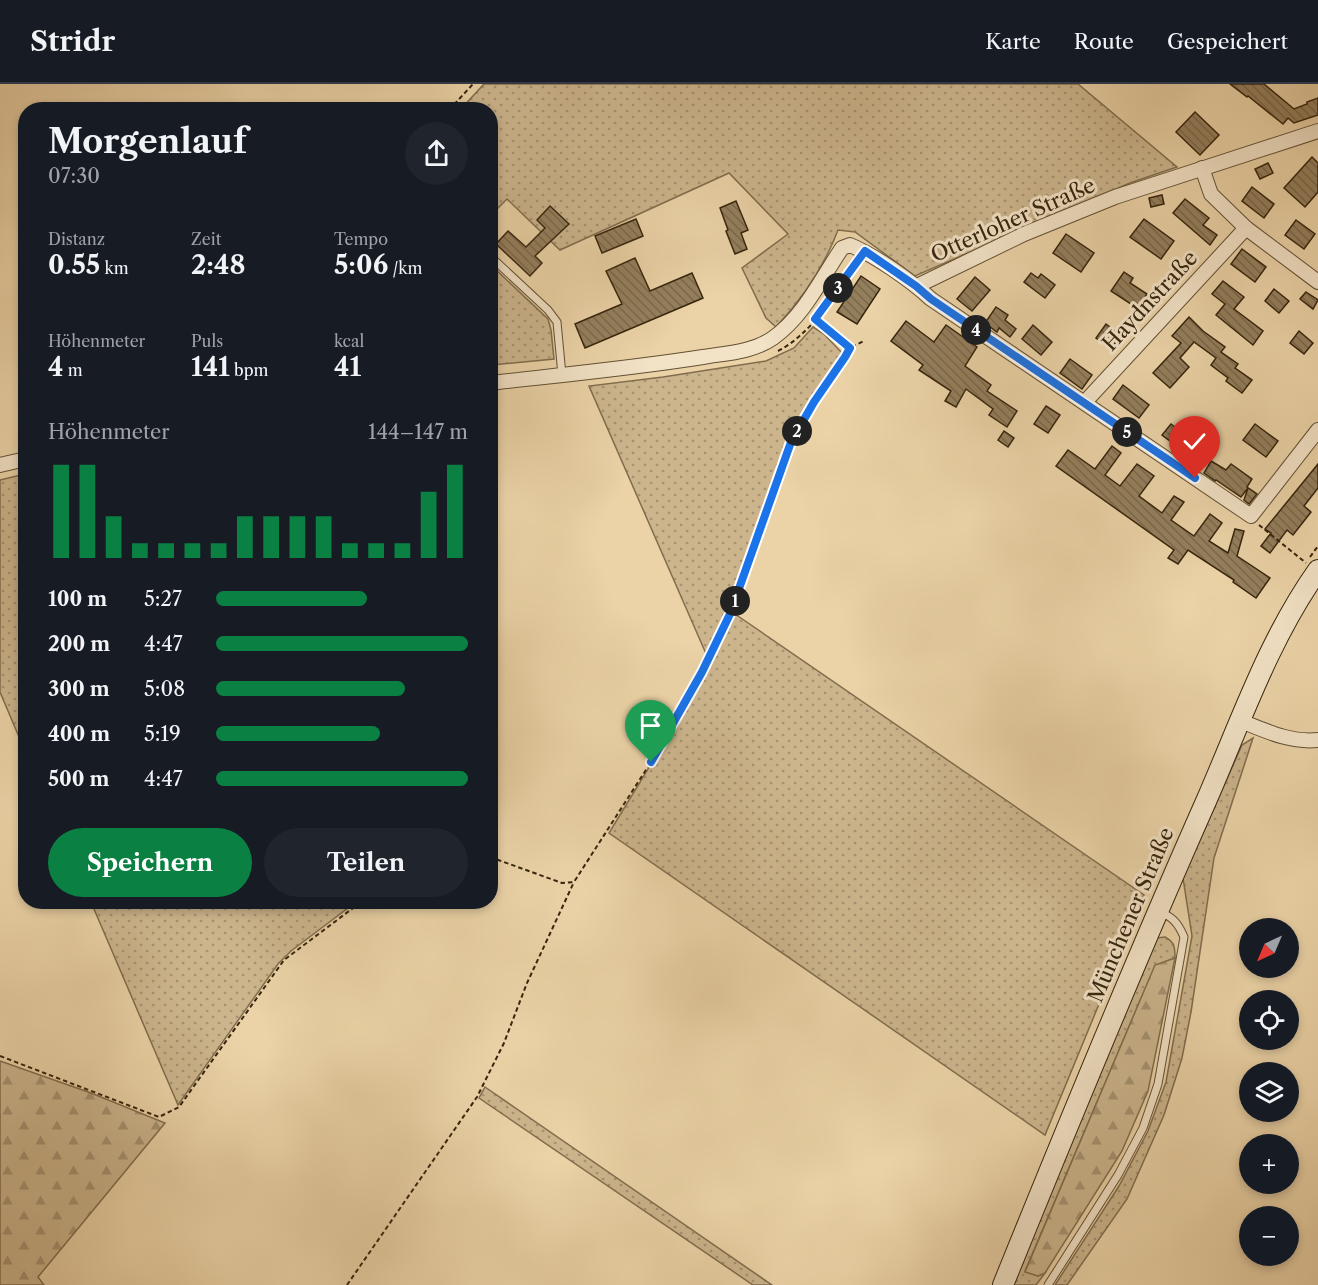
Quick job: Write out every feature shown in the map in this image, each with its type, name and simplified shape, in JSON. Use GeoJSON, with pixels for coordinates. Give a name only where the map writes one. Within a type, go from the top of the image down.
{"type":"FeatureCollection","features":[{"type":"Feature","properties":{"kind":"main road","name":"Münchener Straße"},"geometry":{"type":"LineString","coordinates":[[1003,1285],[1158,911],[1262,671],[1312,566]]}},
{"type":"Feature","properties":{"kind":"street","name":"Otterloher Straße"},"geometry":{"type":"LineString","coordinates":[[865,251],[916,286],[1024,234],[1115,197],[1318,131]]}},
{"type":"Feature","properties":{"kind":"street"},"geometry":{"type":"LineString","coordinates":[[1202,168],[1210,194],[1246,228],[1318,282]]}},
{"type":"Feature","properties":{"kind":"street","name":"Haydnstraße"},"geometry":{"type":"LineString","coordinates":[[1084,402],[1246,228]]}},
{"type":"Feature","properties":{"kind":"street"},"geometry":{"type":"LineString","coordinates":[[498,382],[673,362],[752,349],[772,339],[790,324],[842,248],[850,245],[865,251]]}},
{"type":"Feature","properties":{"kind":"street"},"geometry":{"type":"LineString","coordinates":[[916,286],[931,299],[1251,516],[1318,430]]}},
{"type":"Feature","properties":{"kind":"street"},"geometry":{"type":"LineString","coordinates":[[0,465],[18,461]]}},
{"type":"Feature","properties":{"kind":"street"},"geometry":{"type":"LineString","coordinates":[[1241,721],[1274,734],[1304,742],[1318,740]]}},
{"type":"Feature","properties":{"kind":"lane"},"geometry":{"type":"LineString","coordinates":[[498,263],[548,310],[557,322],[562,375]]}},
{"type":"Feature","properties":{"kind":"lane"},"geometry":{"type":"LineString","coordinates":[[1048,1285],[1118,1175],[1143,1128],[1158,1084],[1184,937],[1179,925],[1171,917],[1158,911]]}},
{"type":"Feature","properties":{"kind":"path"},"geometry":{"type":"LineString","coordinates":[[456,102],[473,84]]}},
{"type":"Feature","properties":{"kind":"path"},"geometry":{"type":"LineString","coordinates":[[850,348],[815,319],[865,251]]}},
{"type":"Feature","properties":{"kind":"path"},"geometry":{"type":"LineString","coordinates":[[347,1285],[477,1097],[504,1043],[527,983],[574,882],[651,762],[702,672],[730,614],[791,442],[850,348],[864,341]]}},
{"type":"Feature","properties":{"kind":"path"},"geometry":{"type":"LineString","coordinates":[[1251,516],[1262,528],[1312,566]]}},
{"type":"Feature","properties":{"kind":"path"},"geometry":{"type":"LineString","coordinates":[[498,860],[562,883],[574,882]]}},
{"type":"Feature","properties":{"kind":"path"},"geometry":{"type":"LineString","coordinates":[[0,1056],[159,1117],[179,1107],[284,960],[351,909]]}},
{"type":"Feature","properties":{"kind":"green space"},"geometry":{"type":"Polygon","coordinates":[[[484,84],[1078,84],[1177,167],[1130,183],[915,276],[855,232],[838,230],[812,282],[776,327],[766,318],[742,268],[788,234],[729,173],[560,250],[507,199],[498,208],[498,102],[467,102],[484,84]]]}},
{"type":"Feature","properties":{"kind":"green space"},"geometry":{"type":"Polygon","coordinates":[[[498,272],[548,319],[554,359],[498,364],[498,272]]]}},
{"type":"Feature","properties":{"kind":"green space"},"geometry":{"type":"Polygon","coordinates":[[[813,327],[824,334],[842,353],[811,400],[788,441],[728,610],[707,656],[589,386],[766,361],[794,348],[813,327]]]}},
{"type":"Feature","properties":{"kind":"green space"},"geometry":{"type":"Polygon","coordinates":[[[18,476],[18,734],[0,692],[0,480],[18,476]]]}},
{"type":"Feature","properties":{"kind":"green space"},"geometry":{"type":"Polygon","coordinates":[[[735,614],[1144,895],[1045,1135],[609,833],[698,687],[735,614]]]}},
{"type":"Feature","properties":{"kind":"green space"},"geometry":{"type":"Polygon","coordinates":[[[1253,738],[1214,858],[1191,1012],[1182,1058],[1164,1115],[1127,1199],[1067,1285],[1055,1285],[1119,1186],[1148,1131],[1166,1082],[1192,936],[1183,878],[1242,745],[1253,738]]]}},
{"type":"Feature","properties":{"kind":"green space"},"geometry":{"type":"Polygon","coordinates":[[[94,909],[347,909],[291,951],[278,964],[178,1105],[94,909]]]}},
{"type":"Feature","properties":{"kind":"green space"},"geometry":{"type":"Polygon","coordinates":[[[1165,937],[1174,946],[1175,958],[1155,966],[1025,1271],[1038,1276],[1045,1273],[1036,1285],[1012,1285],[1157,938],[1165,937]]]}},
{"type":"Feature","properties":{"kind":"green space"},"geometry":{"type":"Polygon","coordinates":[[[1175,958],[1148,1091],[1122,1151],[1045,1273],[1038,1276],[1025,1272],[1155,965],[1175,958]]]}},
{"type":"Feature","properties":{"kind":"green space"},"geometry":{"type":"Polygon","coordinates":[[[0,1061],[91,1093],[165,1123],[38,1277],[44,1285],[0,1285],[0,1061]]]}},
{"type":"Feature","properties":{"kind":"green space"},"geometry":{"type":"Polygon","coordinates":[[[485,1087],[772,1285],[753,1285],[479,1098],[485,1087]]]}},
{"type":"Feature","properties":{"kind":"building"},"geometry":{"type":"Polygon","coordinates":[[[1230,84],[1264,84],[1294,109],[1318,98],[1318,115],[1294,123],[1288,118],[1283,124],[1230,84]]]}},
{"type":"Feature","properties":{"kind":"building"},"geometry":{"type":"Polygon","coordinates":[[[1195,112],[1219,135],[1200,155],[1176,132],[1195,112]]]}},
{"type":"Feature","properties":{"kind":"building"},"geometry":{"type":"Polygon","coordinates":[[[1312,157],[1318,163],[1318,192],[1305,207],[1284,188],[1312,157]]]}},
{"type":"Feature","properties":{"kind":"building"},"geometry":{"type":"Polygon","coordinates":[[[1268,163],[1273,173],[1260,179],[1255,169],[1268,163]]]}},
{"type":"Feature","properties":{"kind":"building"},"geometry":{"type":"Polygon","coordinates":[[[1252,187],[1274,204],[1264,218],[1242,201],[1252,187]]]}},
{"type":"Feature","properties":{"kind":"building"},"geometry":{"type":"Polygon","coordinates":[[[1162,195],[1164,204],[1151,207],[1149,198],[1162,195]]]}},
{"type":"Feature","properties":{"kind":"building"},"geometry":{"type":"Polygon","coordinates":[[[1185,199],[1209,218],[1203,225],[1217,235],[1210,245],[1173,213],[1185,199]]]}},
{"type":"Feature","properties":{"kind":"building"},"geometry":{"type":"Polygon","coordinates":[[[736,201],[748,230],[741,233],[747,249],[735,254],[720,208],[736,201]]]}},
{"type":"Feature","properties":{"kind":"building"},"geometry":{"type":"Polygon","coordinates":[[[550,206],[569,224],[535,256],[542,263],[530,276],[498,246],[498,242],[508,231],[526,247],[545,228],[537,220],[550,206]]]}},
{"type":"Feature","properties":{"kind":"building"},"geometry":{"type":"Polygon","coordinates":[[[636,219],[643,236],[602,253],[595,236],[636,219]]]}},
{"type":"Feature","properties":{"kind":"building"},"geometry":{"type":"Polygon","coordinates":[[[1144,219],[1174,241],[1161,259],[1130,237],[1144,219]]]}},
{"type":"Feature","properties":{"kind":"building"},"geometry":{"type":"Polygon","coordinates":[[[1296,220],[1315,234],[1304,249],[1285,235],[1296,220]]]}},
{"type":"Feature","properties":{"kind":"building"},"geometry":{"type":"Polygon","coordinates":[[[1066,234],[1094,253],[1081,272],[1053,253],[1066,234]]]}},
{"type":"Feature","properties":{"kind":"building"},"geometry":{"type":"Polygon","coordinates":[[[1242,249],[1266,267],[1255,282],[1231,264],[1242,249]]]}},
{"type":"Feature","properties":{"kind":"building"},"geometry":{"type":"Polygon","coordinates":[[[635,258],[650,291],[692,273],[703,298],[585,348],[575,324],[622,304],[606,271],[635,258]]]}},
{"type":"Feature","properties":{"kind":"building"},"geometry":{"type":"Polygon","coordinates":[[[1124,272],[1133,278],[1130,283],[1147,294],[1137,308],[1111,291],[1124,272]]]}},
{"type":"Feature","properties":{"kind":"building"},"geometry":{"type":"Polygon","coordinates":[[[1031,273],[1038,278],[1041,274],[1055,285],[1045,298],[1024,282],[1031,273]]]}},
{"type":"Feature","properties":{"kind":"building"},"geometry":{"type":"Polygon","coordinates":[[[861,276],[880,289],[857,324],[837,312],[861,276]]]}},
{"type":"Feature","properties":{"kind":"building"},"geometry":{"type":"Polygon","coordinates":[[[975,277],[990,290],[972,311],[957,299],[975,277]]]}},
{"type":"Feature","properties":{"kind":"building"},"geometry":{"type":"Polygon","coordinates":[[[1223,281],[1244,297],[1234,309],[1263,331],[1253,345],[1216,315],[1225,304],[1212,294],[1223,281]]]}},
{"type":"Feature","properties":{"kind":"building"},"geometry":{"type":"Polygon","coordinates":[[[1274,289],[1289,301],[1279,313],[1265,301],[1274,289]]]}},
{"type":"Feature","properties":{"kind":"building"},"geometry":{"type":"Polygon","coordinates":[[[1306,292],[1318,300],[1313,309],[1300,299],[1306,292]]]}},
{"type":"Feature","properties":{"kind":"building"},"geometry":{"type":"Polygon","coordinates":[[[996,307],[1008,315],[1005,320],[1016,329],[1010,337],[999,328],[997,332],[985,323],[996,307]]]}},
{"type":"Feature","properties":{"kind":"building"},"geometry":{"type":"Polygon","coordinates":[[[1189,317],[1225,347],[1221,352],[1238,364],[1235,368],[1252,380],[1242,393],[1226,381],[1228,378],[1211,365],[1216,358],[1194,342],[1180,358],[1189,367],[1170,388],[1153,373],[1181,343],[1172,336],[1189,317]]]}},
{"type":"Feature","properties":{"kind":"building"},"geometry":{"type":"Polygon","coordinates":[[[906,321],[934,342],[946,325],[977,347],[965,366],[991,385],[987,391],[1017,411],[1007,427],[989,415],[993,409],[966,389],[956,407],[945,401],[951,391],[919,370],[923,365],[891,341],[906,321]]]}},
{"type":"Feature","properties":{"kind":"building"},"geometry":{"type":"Polygon","coordinates":[[[1106,324],[1121,335],[1111,349],[1096,338],[1106,324]]]}},
{"type":"Feature","properties":{"kind":"building"},"geometry":{"type":"Polygon","coordinates":[[[1033,325],[1052,342],[1041,355],[1022,339],[1033,325]]]}},
{"type":"Feature","properties":{"kind":"building"},"geometry":{"type":"Polygon","coordinates":[[[1299,331],[1313,343],[1304,354],[1290,343],[1299,331]]]}},
{"type":"Feature","properties":{"kind":"building"},"geometry":{"type":"Polygon","coordinates":[[[1070,359],[1092,375],[1082,389],[1060,373],[1070,359]]]}},
{"type":"Feature","properties":{"kind":"building"},"geometry":{"type":"Polygon","coordinates":[[[1123,385],[1149,405],[1139,418],[1113,399],[1123,385]]]}},
{"type":"Feature","properties":{"kind":"building"},"geometry":{"type":"Polygon","coordinates":[[[1046,406],[1060,415],[1048,433],[1034,424],[1046,406]]]}},
{"type":"Feature","properties":{"kind":"building"},"geometry":{"type":"Polygon","coordinates":[[[1171,424],[1187,436],[1178,447],[1162,435],[1171,424]]]}},
{"type":"Feature","properties":{"kind":"building"},"geometry":{"type":"Polygon","coordinates":[[[1255,424],[1278,441],[1266,457],[1243,440],[1255,424]]]}},
{"type":"Feature","properties":{"kind":"building"},"geometry":{"type":"Polygon","coordinates":[[[1004,431],[1014,438],[1008,447],[998,440],[1004,431]]]}},
{"type":"Feature","properties":{"kind":"building"},"geometry":{"type":"Polygon","coordinates":[[[1112,446],[1121,453],[1105,475],[1120,486],[1137,464],[1154,476],[1139,496],[1162,513],[1174,496],[1184,502],[1171,520],[1194,536],[1210,514],[1222,523],[1209,541],[1228,553],[1235,529],[1244,531],[1237,556],[1270,578],[1256,598],[1233,582],[1234,580],[1188,550],[1178,564],[1168,558],[1174,550],[1056,466],[1068,450],[1095,469],[1112,446]]]}},
{"type":"Feature","properties":{"kind":"building"},"geometry":{"type":"Polygon","coordinates":[[[1211,461],[1226,470],[1231,464],[1252,479],[1247,487],[1257,494],[1249,504],[1244,500],[1248,488],[1241,497],[1204,473],[1211,461]]]}},
{"type":"Feature","properties":{"kind":"building"},"geometry":{"type":"Polygon","coordinates":[[[1318,464],[1318,488],[1304,506],[1311,512],[1293,535],[1287,530],[1270,553],[1261,546],[1271,533],[1265,529],[1318,464]]]}},
{"type":"Feature","properties":{"kind":"route"},"geometry":{"type":"LineString","coordinates":[[651,762],[702,672],[730,614],[791,442],[850,348],[815,319],[865,251],[931,299],[1195,478]]}}]}
